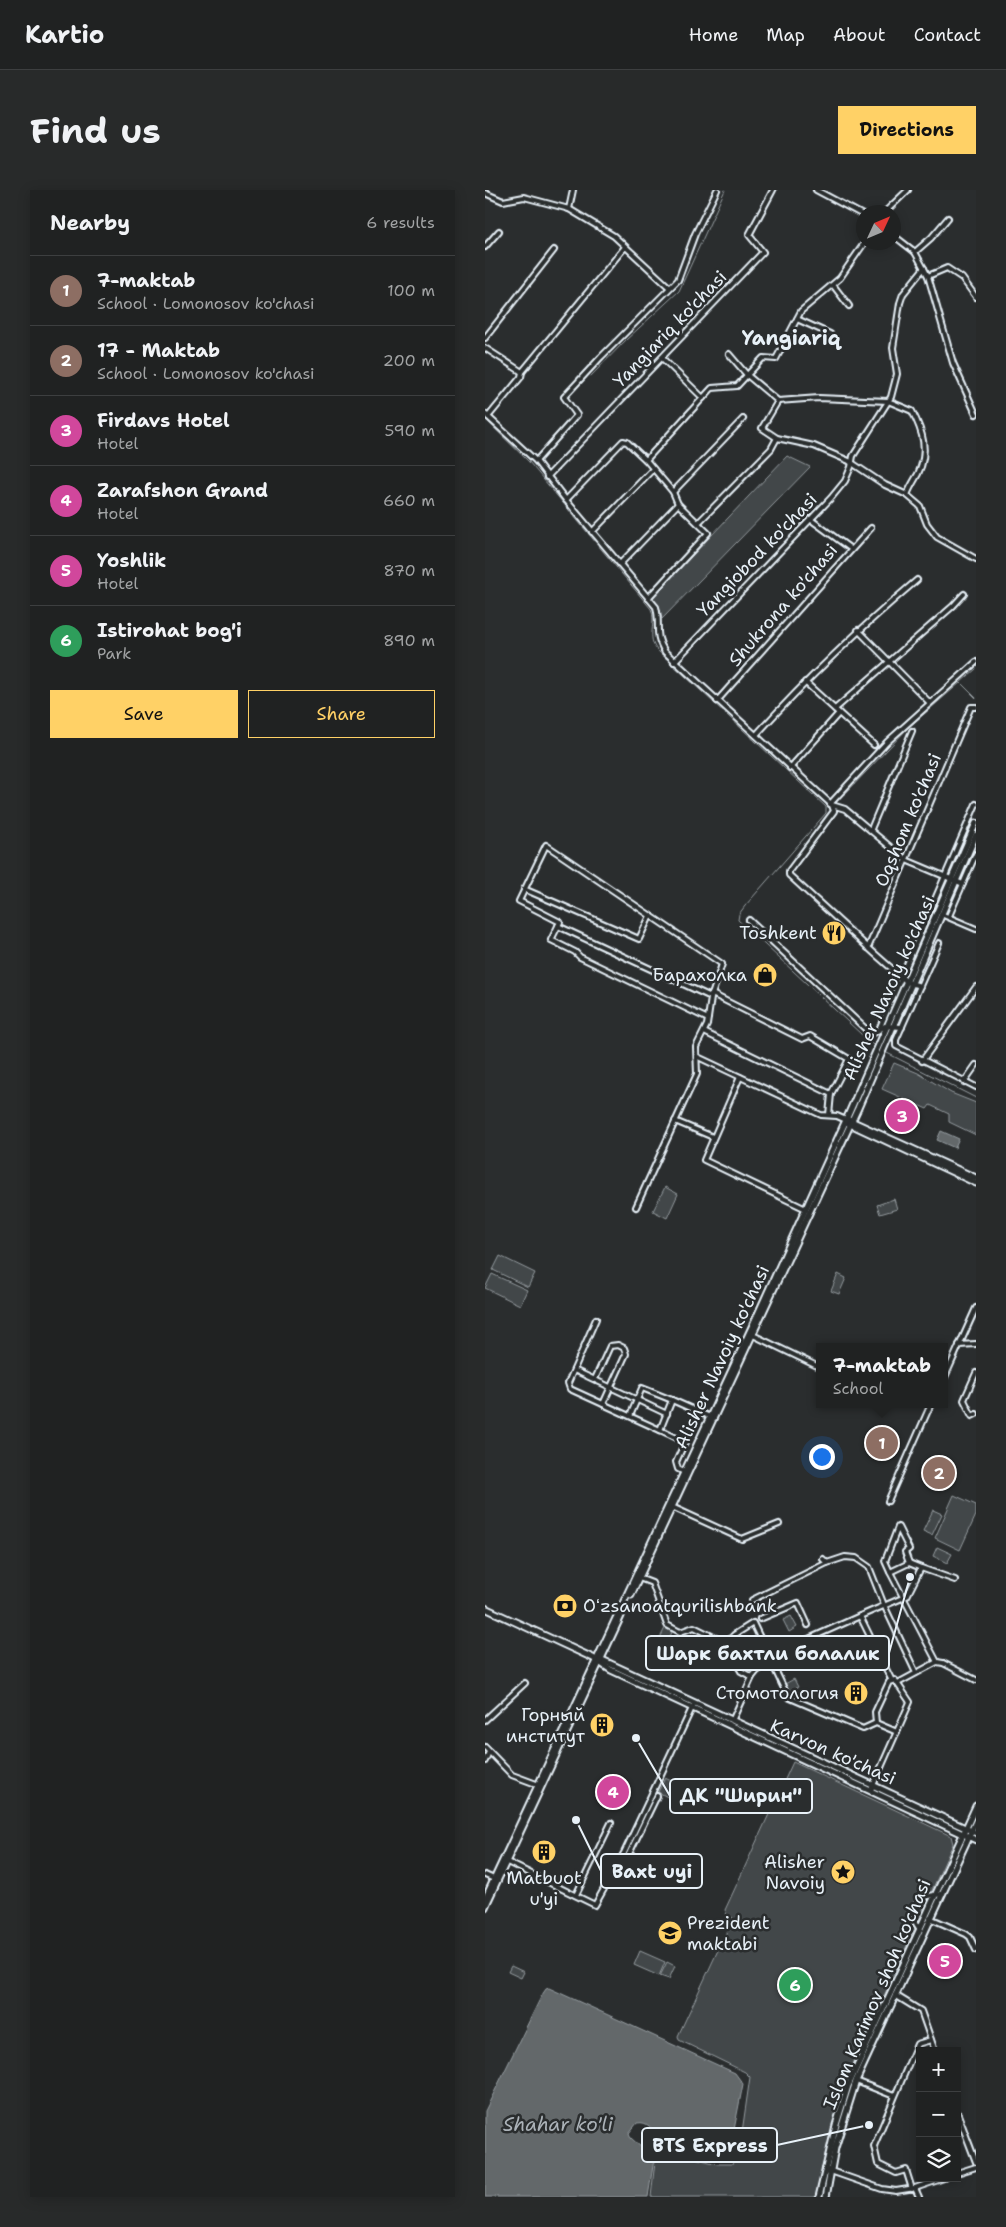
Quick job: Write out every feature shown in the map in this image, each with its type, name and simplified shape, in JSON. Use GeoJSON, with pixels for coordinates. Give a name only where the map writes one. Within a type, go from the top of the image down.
{"type":"FeatureCollection","features":[{"type":"Feature","properties":{"kind":"main road","name":"Alisher Navoiy ko'chasi"},"geometry":{"type":"LineString","coordinates":[[485,1907],[710,1416],[753,1335],[806,1209],[849,1122],[878,1056],[954,880],[976,823]]}},
{"type":"Feature","properties":{"kind":"main road","name":"Alisher Navoiy ko'chasi"},"geometry":{"type":"LineString","coordinates":[[954,880],[976,835]]}},
{"type":"Feature","properties":{"kind":"main road","name":"Alisher Navoiy ko'chasi"},"geometry":{"type":"LineString","coordinates":[[598,1660],[639,1578],[849,1122],[857,1110],[878,1056]]}},
{"type":"Feature","properties":{"kind":"main road"},"geometry":{"type":"LineString","coordinates":[[857,1110],[862,1127],[976,1183]]}},
{"type":"Feature","properties":{"kind":"main road"},"geometry":{"type":"LineString","coordinates":[[849,1122],[976,1178]]}},
{"type":"Feature","properties":{"kind":"main road"},"geometry":{"type":"LineString","coordinates":[[843,1138],[850,1131],[862,1127]]}},
{"type":"Feature","properties":{"kind":"main road","name":"Karvon ko'chasi"},"geometry":{"type":"LineString","coordinates":[[485,1608],[872,1788],[971,1830]]}},
{"type":"Feature","properties":{"kind":"main road"},"geometry":{"type":"LineString","coordinates":[[872,1788],[976,1840]]}},
{"type":"Feature","properties":{"kind":"main road","name":"Islom Karimov shoh ko'chasi"},"geometry":{"type":"LineString","coordinates":[[819,2197],[856,2081],[969,1836],[976,1806]]}},
{"type":"Feature","properties":{"kind":"main road","name":"Islom Karimov shoh ko'chasi"},"geometry":{"type":"LineString","coordinates":[[826,2197],[828,2170],[848,2086],[963,1834],[971,1830],[976,1821]]}},
{"type":"Feature","properties":{"kind":"main road","name":"Alisher Navoiy ko'chasi"},"geometry":{"type":"LineString","coordinates":[[485,1899],[505,1861]]}},
{"type":"Feature","properties":{"kind":"street"},"geometry":{"type":"LineString","coordinates":[[569,209],[573,190]]}},
{"type":"Feature","properties":{"kind":"street","name":"Yangiariq ko'chasi"},"geometry":{"type":"LineString","coordinates":[[536,461],[577,415],[564,397],[677,280],[695,234],[717,190]]}},
{"type":"Feature","properties":{"kind":"street","name":"Yangiariq ko'chasi"},"geometry":{"type":"LineString","coordinates":[[547,477],[763,252],[749,235],[773,190]]}},
{"type":"Feature","properties":{"kind":"street"},"geometry":{"type":"LineString","coordinates":[[815,190],[856,211]]}},
{"type":"Feature","properties":{"kind":"street"},"geometry":{"type":"LineString","coordinates":[[892,205],[908,190]]}},
{"type":"Feature","properties":{"kind":"street","name":"Yangiariq ko'chasi"},"geometry":{"type":"LineString","coordinates":[[485,192],[503,201],[524,197],[569,209],[614,236],[669,287]]}},
{"type":"Feature","properties":{"kind":"street"},"geometry":{"type":"LineString","coordinates":[[915,252],[931,238],[948,218]]}},
{"type":"Feature","properties":{"kind":"street"},"geometry":{"type":"LineString","coordinates":[[485,247],[499,230]]}},
{"type":"Feature","properties":{"kind":"street"},"geometry":{"type":"LineString","coordinates":[[901,241],[915,252],[928,276],[953,363],[976,414]]}},
{"type":"Feature","properties":{"kind":"street"},"geometry":{"type":"LineString","coordinates":[[625,247],[523,372],[521,377],[487,415],[536,461],[592,532],[656,607],[658,615],[657,640],[674,662],[831,805],[834,811],[788,872],[868,948],[909,983],[919,986]]}},
{"type":"Feature","properties":{"kind":"street"},"geometry":{"type":"LineString","coordinates":[[485,338],[554,250]]}},
{"type":"Feature","properties":{"kind":"street"},"geometry":{"type":"LineString","coordinates":[[646,460],[712,388],[737,386],[763,358],[776,359],[807,304],[833,285],[859,250]]}},
{"type":"Feature","properties":{"kind":"street","name":"Yangiobod ko'chasi"},"geometry":{"type":"LineString","coordinates":[[674,662],[845,481],[851,467],[851,462],[888,401],[897,374],[893,348],[900,304],[903,294],[924,268]]}},
{"type":"Feature","properties":{"kind":"street"},"geometry":{"type":"LineString","coordinates":[[928,276],[947,268],[962,278],[976,297]]}},
{"type":"Feature","properties":{"kind":"street"},"geometry":{"type":"LineString","coordinates":[[833,285],[849,306]]}},
{"type":"Feature","properties":{"kind":"street"},"geometry":{"type":"LineString","coordinates":[[797,319],[830,334]]}},
{"type":"Feature","properties":{"kind":"street"},"geometry":{"type":"LineString","coordinates":[[485,348],[523,372]]}},
{"type":"Feature","properties":{"kind":"street"},"geometry":{"type":"LineString","coordinates":[[729,354],[747,375],[778,401],[819,398],[888,401],[912,411],[922,431],[925,452],[918,474],[907,495]]}},
{"type":"Feature","properties":{"kind":"street"},"geometry":{"type":"LineString","coordinates":[[662,358],[703,398]]}},
{"type":"Feature","properties":{"kind":"street"},"geometry":{"type":"LineString","coordinates":[[778,401],[761,428],[777,438],[814,446],[851,462],[885,485],[907,495],[920,506],[927,524],[937,537],[976,560]]}},
{"type":"Feature","properties":{"kind":"street"},"geometry":{"type":"LineString","coordinates":[[673,492],[743,419]]}},
{"type":"Feature","properties":{"kind":"street"},"geometry":{"type":"LineString","coordinates":[[698,523],[771,448],[777,438]]}},
{"type":"Feature","properties":{"kind":"street"},"geometry":{"type":"LineString","coordinates":[[566,500],[623,441],[627,442],[646,460],[673,492],[678,504],[708,533],[648,598]]}},
{"type":"Feature","properties":{"kind":"street"},"geometry":{"type":"LineString","coordinates":[[592,532],[653,469]]}},
{"type":"Feature","properties":{"kind":"street"},"geometry":{"type":"LineString","coordinates":[[620,564],[678,504]]}},
{"type":"Feature","properties":{"kind":"street"},"geometry":{"type":"LineString","coordinates":[[810,519],[851,549]]}},
{"type":"Feature","properties":{"kind":"street","name":"Shukrona ko'chasi"},"geometry":{"type":"LineString","coordinates":[[717,701],[871,528]]}},
{"type":"Feature","properties":{"kind":"street"},"geometry":{"type":"LineString","coordinates":[[756,735],[805,682],[858,630],[917,580]]}},
{"type":"Feature","properties":{"kind":"street"},"geometry":{"type":"LineString","coordinates":[[835,709],[953,606],[964,594]]}},
{"type":"Feature","properties":{"kind":"street"},"geometry":{"type":"LineString","coordinates":[[858,630],[929,702]]}},
{"type":"Feature","properties":{"kind":"street"},"geometry":{"type":"LineString","coordinates":[[831,805],[887,742],[929,702],[976,662]]}},
{"type":"Feature","properties":{"kind":"street"},"geometry":{"type":"LineString","coordinates":[[805,682],[874,745]]}},
{"type":"Feature","properties":{"kind":"street","name":"Oqshom ko'chasi"},"geometry":{"type":"LineString","coordinates":[[868,948],[971,707],[976,707]]}},
{"type":"Feature","properties":{"kind":"street"},"geometry":{"type":"LineString","coordinates":[[790,768],[839,713]]}},
{"type":"Feature","properties":{"kind":"street"},"geometry":{"type":"LineString","coordinates":[[871,829],[913,731]]}},
{"type":"Feature","properties":{"kind":"street"},"geometry":{"type":"LineString","coordinates":[[749,920],[870,1033],[874,1033],[880,1027],[976,804]]}},
{"type":"Feature","properties":{"kind":"street"},"geometry":{"type":"LineString","coordinates":[[831,805],[845,809],[906,860],[963,884]]}},
{"type":"Feature","properties":{"kind":"street"},"geometry":{"type":"LineString","coordinates":[[636,1207],[697,1074],[697,1047],[704,1032],[708,1018],[712,995],[722,964],[546,845],[519,901],[560,922],[551,940],[575,952],[580,957],[708,1018]]}},
{"type":"Feature","properties":{"kind":"street"},"geometry":{"type":"LineString","coordinates":[[949,916],[976,854]]}},
{"type":"Feature","properties":{"kind":"street"},"geometry":{"type":"LineString","coordinates":[[524,889],[639,939],[651,916]]}},
{"type":"Feature","properties":{"kind":"street"},"geometry":{"type":"LineString","coordinates":[[940,913],[976,929]]}},
{"type":"Feature","properties":{"kind":"street"},"geometry":{"type":"LineString","coordinates":[[558,926],[712,995],[802,1039],[810,1036],[849,1059],[831,1094],[829,1115]]}},
{"type":"Feature","properties":{"kind":"street"},"geometry":{"type":"LineString","coordinates":[[939,943],[896,1040],[896,1046],[976,1087]]}},
{"type":"Feature","properties":{"kind":"street"},"geometry":{"type":"LineString","coordinates":[[922,1061],[976,987]]}},
{"type":"Feature","properties":{"kind":"street"},"geometry":{"type":"LineString","coordinates":[[880,1027],[902,1027]]}},
{"type":"Feature","properties":{"kind":"street"},"geometry":{"type":"LineString","coordinates":[[704,1032],[831,1094]]}},
{"type":"Feature","properties":{"kind":"street"},"geometry":{"type":"LineString","coordinates":[[698,1057],[821,1115],[829,1115],[849,1122]]}},
{"type":"Feature","properties":{"kind":"street"},"geometry":{"type":"LineString","coordinates":[[964,1082],[976,1065]]}},
{"type":"Feature","properties":{"kind":"street"},"geometry":{"type":"LineString","coordinates":[[740,1077],[704,1160],[806,1209]]}},
{"type":"Feature","properties":{"kind":"street"},"geometry":{"type":"LineString","coordinates":[[675,1121],[713,1137]]}},
{"type":"Feature","properties":{"kind":"street"},"geometry":{"type":"LineString","coordinates":[[948,1370],[976,1308]]}},
{"type":"Feature","properties":{"kind":"street"},"geometry":{"type":"LineString","coordinates":[[596,1318],[568,1383],[570,1388],[685,1442]]}},
{"type":"Feature","properties":{"kind":"street"},"geometry":{"type":"LineString","coordinates":[[753,1335],[816,1366]]}},
{"type":"Feature","properties":{"kind":"street"},"geometry":{"type":"LineString","coordinates":[[959,1345],[976,1344]]}},
{"type":"Feature","properties":{"kind":"street"},"geometry":{"type":"LineString","coordinates":[[595,1379],[610,1346],[621,1346],[626,1350],[626,1354],[603,1404]]}},
{"type":"Feature","properties":{"kind":"street"},"geometry":{"type":"LineString","coordinates":[[574,1370],[667,1414]]}},
{"type":"Feature","properties":{"kind":"street"},"geometry":{"type":"LineString","coordinates":[[976,1373],[964,1400],[972,1416],[976,1414]]}},
{"type":"Feature","properties":{"kind":"street"},"geometry":{"type":"LineString","coordinates":[[630,1416],[643,1388],[710,1416]]}},
{"type":"Feature","properties":{"kind":"street"},"geometry":{"type":"LineString","coordinates":[[660,1430],[672,1400]]}},
{"type":"Feature","properties":{"kind":"street"},"geometry":{"type":"LineString","coordinates":[[888,1501],[929,1408]]}},
{"type":"Feature","properties":{"kind":"street"},"geometry":{"type":"LineString","coordinates":[[684,1472],[678,1469],[676,1462],[699,1411]]}},
{"type":"Feature","properties":{"kind":"street"},"geometry":{"type":"LineString","coordinates":[[672,1507],[742,1539],[779,1524]]}},
{"type":"Feature","properties":{"kind":"street"},"geometry":{"type":"LineString","coordinates":[[937,1662],[885,1561],[898,1527],[909,1548],[905,1552],[909,1563],[955,1580]]}},
{"type":"Feature","properties":{"kind":"street"},"geometry":{"type":"LineString","coordinates":[[752,1600],[825,1561],[856,1558],[869,1567],[884,1605],[916,1673]]}},
{"type":"Feature","properties":{"kind":"street"},"geometry":{"type":"LineString","coordinates":[[890,1572],[909,1563]]}},
{"type":"Feature","properties":{"kind":"street"},"geometry":{"type":"LineString","coordinates":[[804,1641],[907,1596],[921,1568]]}},
{"type":"Feature","properties":{"kind":"street"},"geometry":{"type":"LineString","coordinates":[[639,1578],[652,1583],[667,1625],[680,1632],[694,1627],[726,1643],[741,1671],[752,1677]]}},
{"type":"Feature","properties":{"kind":"street"},"geometry":{"type":"LineString","coordinates":[[760,1619],[798,1603],[808,1625]]}},
{"type":"Feature","properties":{"kind":"street"},"geometry":{"type":"LineString","coordinates":[[860,1616],[892,1681]]}},
{"type":"Feature","properties":{"kind":"street"},"geometry":{"type":"LineString","coordinates":[[726,1643],[733,1635],[753,1623],[788,1696],[863,1729],[876,1723],[897,1732]]}},
{"type":"Feature","properties":{"kind":"street"},"geometry":{"type":"LineString","coordinates":[[732,1723],[752,1677],[757,1671],[771,1662]]}},
{"type":"Feature","properties":{"kind":"street"},"geometry":{"type":"LineString","coordinates":[[898,1683],[937,1662],[943,1663],[976,1680]]}},
{"type":"Feature","properties":{"kind":"street"},"geometry":{"type":"LineString","coordinates":[[872,1788],[910,1702],[898,1683],[895,1680],[892,1681]]}},
{"type":"Feature","properties":{"kind":"street"},"geometry":{"type":"LineString","coordinates":[[876,1723],[875,1712],[889,1682],[892,1681]]}},
{"type":"Feature","properties":{"kind":"street"},"geometry":{"type":"LineString","coordinates":[[485,1720],[525,1683]]}},
{"type":"Feature","properties":{"kind":"street"},"geometry":{"type":"LineString","coordinates":[[505,1861],[576,1894],[595,1905],[617,1865],[693,1706]]}},
{"type":"Feature","properties":{"kind":"street"},"geometry":{"type":"LineString","coordinates":[[485,1747],[513,1775],[540,1785]]}},
{"type":"Feature","properties":{"kind":"street"},"geometry":{"type":"LineString","coordinates":[[485,1761],[489,1752]]}},
{"type":"Feature","properties":{"kind":"street"},"geometry":{"type":"LineString","coordinates":[[617,1865],[622,1864],[629,1856],[657,1796]]}},
{"type":"Feature","properties":{"kind":"street"},"geometry":{"type":"LineString","coordinates":[[576,1894],[611,1823]]}},
{"type":"Feature","properties":{"kind":"street"},"geometry":{"type":"LineString","coordinates":[[485,1875],[494,1879]]}},
{"type":"Feature","properties":{"kind":"street"},"geometry":{"type":"LineString","coordinates":[[919,1928],[912,1914],[921,1897],[942,1894]]}},
{"type":"Feature","properties":{"kind":"street"},"geometry":{"type":"LineString","coordinates":[[930,1918],[966,1934],[970,1937],[976,1950]]}},
{"type":"Feature","properties":{"kind":"street"},"geometry":{"type":"LineString","coordinates":[[895,1995],[921,2011],[934,2047]]}},
{"type":"Feature","properties":{"kind":"street"},"geometry":{"type":"LineString","coordinates":[[919,2197],[906,2170],[896,2173],[879,2164],[874,2146],[917,2044],[931,2040]]}},
{"type":"Feature","properties":{"kind":"street"},"geometry":{"type":"LineString","coordinates":[[856,2081],[894,2096]]}},
{"type":"Feature","properties":{"kind":"street"},"geometry":{"type":"LineString","coordinates":[[961,2123],[976,2162]]}},
{"type":"Feature","properties":{"kind":"street"},"geometry":{"type":"LineString","coordinates":[[961,2173],[976,2167]]}},
{"type":"Feature","properties":{"kind":"street"},"geometry":{"type":"LineString","coordinates":[[828,2170],[882,2189],[897,2191],[914,2189],[933,2182]]}},
{"type":"Feature","properties":{"kind":"shaded area"},"geometry":{"type":"Polygon","coordinates":[[[787,456],[810,467],[662,619],[660,609],[652,598],[787,456]]]}},
{"type":"Feature","properties":{"kind":"shaded area"},"geometry":{"type":"Polygon","coordinates":[[[894,1063],[918,1073],[951,1093],[976,1103],[976,1135],[949,1122],[949,1114],[930,1105],[927,1109],[882,1089],[894,1063]]]}},
{"type":"Feature","properties":{"kind":"shaded area"},"geometry":{"type":"Polygon","coordinates":[[[665,1187],[678,1194],[667,1218],[653,1211],[665,1187]]]}},
{"type":"Feature","properties":{"kind":"shaded area"},"geometry":{"type":"Polygon","coordinates":[[[894,1199],[897,1209],[880,1214],[877,1205],[894,1199]]]}},
{"type":"Feature","properties":{"kind":"shaded area"},"geometry":{"type":"Polygon","coordinates":[[[500,1256],[535,1273],[528,1287],[493,1270],[500,1256]]]}},
{"type":"Feature","properties":{"kind":"shaded area"},"geometry":{"type":"Polygon","coordinates":[[[492,1274],[527,1290],[520,1305],[485,1288],[492,1274]]]}},
{"type":"Feature","properties":{"kind":"shaded area"},"geometry":{"type":"Polygon","coordinates":[[[838,1274],[846,1278],[839,1294],[831,1291],[838,1274]]]}},
{"type":"Feature","properties":{"kind":"shaded area"},"geometry":{"type":"Polygon","coordinates":[[[954,1495],[976,1505],[976,1515],[960,1550],[935,1538],[954,1495]]]}},
{"type":"Feature","properties":{"kind":"shaded area"},"geometry":{"type":"Polygon","coordinates":[[[933,1510],[942,1514],[932,1535],[923,1531],[933,1510]]]}},
{"type":"Feature","properties":{"kind":"shaded area"},"geometry":{"type":"Polygon","coordinates":[[[937,1547],[952,1554],[947,1563],[933,1556],[937,1547]]]}},
{"type":"Feature","properties":{"kind":"shaded area"},"geometry":{"type":"Polygon","coordinates":[[[791,1616],[797,1627],[789,1632],[783,1620],[791,1616]]]}},
{"type":"Feature","properties":{"kind":"shaded area"},"geometry":{"type":"Polygon","coordinates":[[[665,1628],[672,1632],[667,1644],[659,1640],[665,1628]]]}},
{"type":"Feature","properties":{"kind":"shaded area"},"geometry":{"type":"Polygon","coordinates":[[[794,1679],[798,1687],[789,1692],[785,1684],[794,1679]]]}},
{"type":"Feature","properties":{"kind":"shaded area"},"geometry":{"type":"Polygon","coordinates":[[[793,1762],[951,1836],[953,1844],[843,2086],[816,2197],[651,2197],[655,2161],[676,2153],[717,2164],[732,2164],[740,2146],[750,2077],[745,2072],[679,2040],[678,2036],[733,1918],[727,1915],[725,1910],[793,1762]]]}},
{"type":"Feature","properties":{"kind":"shaded area"},"geometry":{"type":"Polygon","coordinates":[[[665,1778],[690,1790],[683,1805],[658,1792],[665,1778]]]}},
{"type":"Feature","properties":{"kind":"shaded area"},"geometry":{"type":"Polygon","coordinates":[[[640,1951],[665,1962],[659,1976],[634,1965],[640,1951]]]}},
{"type":"Feature","properties":{"kind":"shaded area"},"geometry":{"type":"Polygon","coordinates":[[[667,1962],[675,1966],[669,1979],[660,1976],[667,1962]]]}},
{"type":"Feature","properties":{"kind":"shaded area"},"geometry":{"type":"Polygon","coordinates":[[[511,1966],[524,1972],[521,1978],[508,1972],[511,1966]]]}},
{"type":"Feature","properties":{"kind":"water"},"geometry":{"type":"Polygon","coordinates":[[[941,1131],[959,1139],[955,1148],[937,1140],[941,1131]]]}},
{"type":"Feature","properties":{"kind":"water","name":"Shahar ko'li"},"geometry":{"type":"Polygon","coordinates":[[[549,1988],[735,2073],[743,2084],[732,2140],[728,2147],[718,2152],[706,2151],[663,2138],[647,2124],[637,2123],[629,2133],[631,2138],[654,2159],[648,2197],[485,2197],[485,2111],[542,1995],[549,1988]]]}},
{"type":"Feature","properties":{"kind":"waterway"},"geometry":{"type":"LineString","coordinates":[[591,376],[626,340],[679,291],[725,190]]}},
{"type":"Feature","properties":{"kind":"waterway"},"geometry":{"type":"LineString","coordinates":[[485,419],[529,462],[651,609],[653,615],[652,640],[657,650],[826,807],[826,813],[745,906],[739,914],[738,920],[875,1047]]}},
{"type":"Feature","properties":{"kind":"waterway"},"geometry":{"type":"LineString","coordinates":[[845,794],[908,728],[976,669]]}},
{"type":"Feature","properties":{"kind":"waterway"},"geometry":{"type":"LineString","coordinates":[[961,683],[976,698]]}},
{"type":"Feature","properties":{"kind":"waterway"},"geometry":{"type":"LineString","coordinates":[[885,1052],[976,1098]]}},
{"type":"Feature","properties":{"kind":"place","name":"Toshkent"},"geometry":{"type":"Point","coordinates":[834,933]}},
{"type":"Feature","properties":{"kind":"place","name":"Барахолка"},"geometry":{"type":"Point","coordinates":[765,975]}},
{"type":"Feature","properties":{"kind":"place","name":"Firdavs Hotel"},"geometry":{"type":"Point","coordinates":[902,1116]}},
{"type":"Feature","properties":{"kind":"place","name":"7-maktab"},"geometry":{"type":"Point","coordinates":[882,1443]}},
{"type":"Feature","properties":{"kind":"place","name":"17 - Maktab"},"geometry":{"type":"Point","coordinates":[939,1473]}},
{"type":"Feature","properties":{"kind":"place","name":"Шарк бахтли болалик"},"geometry":{"type":"Point","coordinates":[910,1577]}},
{"type":"Feature","properties":{"kind":"place","name":"Oʻzsanoatqurilishbank"},"geometry":{"type":"Point","coordinates":[565,1606]}},
{"type":"Feature","properties":{"kind":"place","name":"Стомотология"},"geometry":{"type":"Point","coordinates":[856,1693]}},
{"type":"Feature","properties":{"kind":"place","name":"Горный институт"},"geometry":{"type":"Point","coordinates":[602,1725]}},
{"type":"Feature","properties":{"kind":"place","name":"ДК \"Ширин\""},"geometry":{"type":"Point","coordinates":[636,1738]}},
{"type":"Feature","properties":{"kind":"place","name":"Zarafshon Grand"},"geometry":{"type":"Point","coordinates":[613,1792]}},
{"type":"Feature","properties":{"kind":"place","name":"Baxt uyi"},"geometry":{"type":"Point","coordinates":[576,1820]}},
{"type":"Feature","properties":{"kind":"place","name":"Matbuot u'yi"},"geometry":{"type":"Point","coordinates":[544,1852]}},
{"type":"Feature","properties":{"kind":"place","name":"Alisher Navoiy"},"geometry":{"type":"Point","coordinates":[843,1872]}},
{"type":"Feature","properties":{"kind":"place","name":"Prezident maktabi"},"geometry":{"type":"Point","coordinates":[670,1933]}},
{"type":"Feature","properties":{"kind":"place","name":"Yoshlik"},"geometry":{"type":"Point","coordinates":[945,1961]}},
{"type":"Feature","properties":{"kind":"place","name":"Istirohat bog'i"},"geometry":{"type":"Point","coordinates":[795,1985]}},
{"type":"Feature","properties":{"kind":"place","name":"BTS Express"},"geometry":{"type":"Point","coordinates":[869,2125]}},
{"type":"Feature","properties":{"kind":"district","name":"Yangiariq"},"geometry":{"type":"Point","coordinates":[791,338]}}]}
